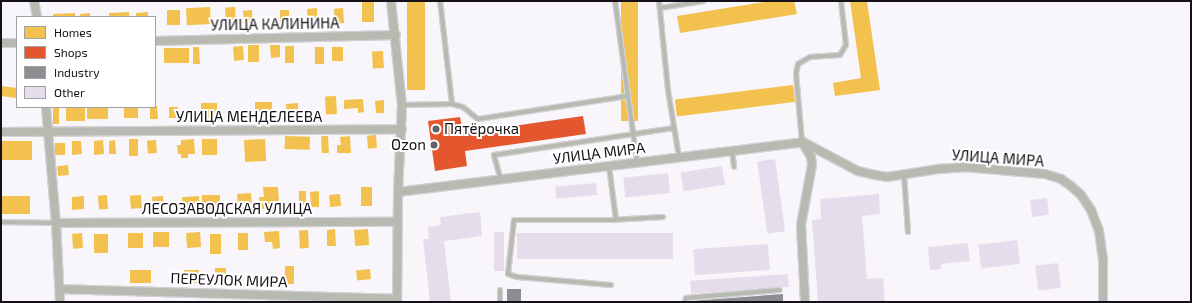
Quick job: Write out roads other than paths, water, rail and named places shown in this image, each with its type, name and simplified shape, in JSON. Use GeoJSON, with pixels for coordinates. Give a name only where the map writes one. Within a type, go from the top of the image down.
{"type":"FeatureCollection","features":[{"type":"Feature","properties":{"kind":"street"},"geometry":{"type":"LineString","coordinates":[[34,1],[37,16]]}},
{"type":"Feature","properties":{"kind":"street"},"geometry":{"type":"LineString","coordinates":[[391,1],[396,35],[402,105],[397,222],[397,300]]}},
{"type":"Feature","properties":{"kind":"street","name":"УЛИЦА КАЛИНИНА"},"geometry":{"type":"LineString","coordinates":[[156,41],[396,35]]}},
{"type":"Feature","properties":{"kind":"street"},"geometry":{"type":"LineString","coordinates":[[1,43],[16,43]]}},
{"type":"Feature","properties":{"kind":"street"},"geometry":{"type":"LineString","coordinates":[[46,108],[56,223],[60,302]]}},
{"type":"Feature","properties":{"kind":"street","name":"УЛИЦА МЕНДЕЛЕЕВА"},"geometry":{"type":"LineString","coordinates":[[1,132],[402,130]]}},
{"type":"Feature","properties":{"kind":"street"},"geometry":{"type":"LineString","coordinates":[[802,142],[811,157],[812,166],[801,225],[805,302]]}},
{"type":"Feature","properties":{"kind":"street","name":"УЛИЦА МИРА"},"geometry":{"type":"LineString","coordinates":[[398,192],[802,142],[858,171],[887,177],[938,169],[964,168],[1045,174],[1062,179],[1081,195],[1091,210],[1099,231],[1103,261],[1103,302]]}},
{"type":"Feature","properties":{"kind":"street","name":"ЛЕСОЗАВОДСКАЯ УЛИЦА"},"geometry":{"type":"LineString","coordinates":[[56,223],[397,222]]}},
{"type":"Feature","properties":{"kind":"street","name":"ПЕРЕУЛОК МИРА"},"geometry":{"type":"LineString","coordinates":[[60,289],[397,300]]}},
{"type":"Feature","properties":{"kind":"lane"},"geometry":{"type":"LineString","coordinates":[[440,1],[452,104]]}},
{"type":"Feature","properties":{"kind":"lane"},"geometry":{"type":"LineString","coordinates":[[615,1],[637,163]]}},
{"type":"Feature","properties":{"kind":"lane"},"geometry":{"type":"LineString","coordinates":[[659,1],[668,90],[679,158]]}},
{"type":"Feature","properties":{"kind":"lane"},"geometry":{"type":"LineString","coordinates":[[660,8],[703,1]]}},
{"type":"Feature","properties":{"kind":"lane"},"geometry":{"type":"LineString","coordinates":[[802,142],[796,73],[798,64],[810,57],[840,55],[846,44],[841,1]]}},
{"type":"Feature","properties":{"kind":"lane"},"geometry":{"type":"LineString","coordinates":[[402,105],[452,104],[463,107],[478,119],[628,96]]}},
{"type":"Feature","properties":{"kind":"lane"},"geometry":{"type":"LineString","coordinates":[[502,180],[494,155],[674,128]]}},
{"type":"Feature","properties":{"kind":"lane"},"geometry":{"type":"LineString","coordinates":[[732,150],[734,167]]}},
{"type":"Feature","properties":{"kind":"lane"},"geometry":{"type":"LineString","coordinates":[[610,166],[616,220]]}},
{"type":"Feature","properties":{"kind":"lane"},"geometry":{"type":"LineString","coordinates":[[904,174],[908,232]]}},
{"type":"Feature","properties":{"kind":"lane"},"geometry":{"type":"LineString","coordinates":[[611,285],[517,277],[508,274],[514,220],[616,220],[663,217]]}},
{"type":"Feature","properties":{"kind":"lane"},"geometry":{"type":"LineString","coordinates":[[1,222],[56,223]]}},
{"type":"Feature","properties":{"kind":"lane"},"geometry":{"type":"LineString","coordinates":[[500,290],[500,302]]}},
{"type":"Feature","properties":{"kind":"lane"},"geometry":{"type":"LineString","coordinates":[[685,302],[686,298],[780,290]]}},
{"type":"Feature","properties":{"kind":"place","name":"Пятёрочка"},"geometry":{"type":"Point","coordinates":[436,129]}},
{"type":"Feature","properties":{"kind":"place","name":"Ozon"},"geometry":{"type":"Point","coordinates":[434,145]}}]}
